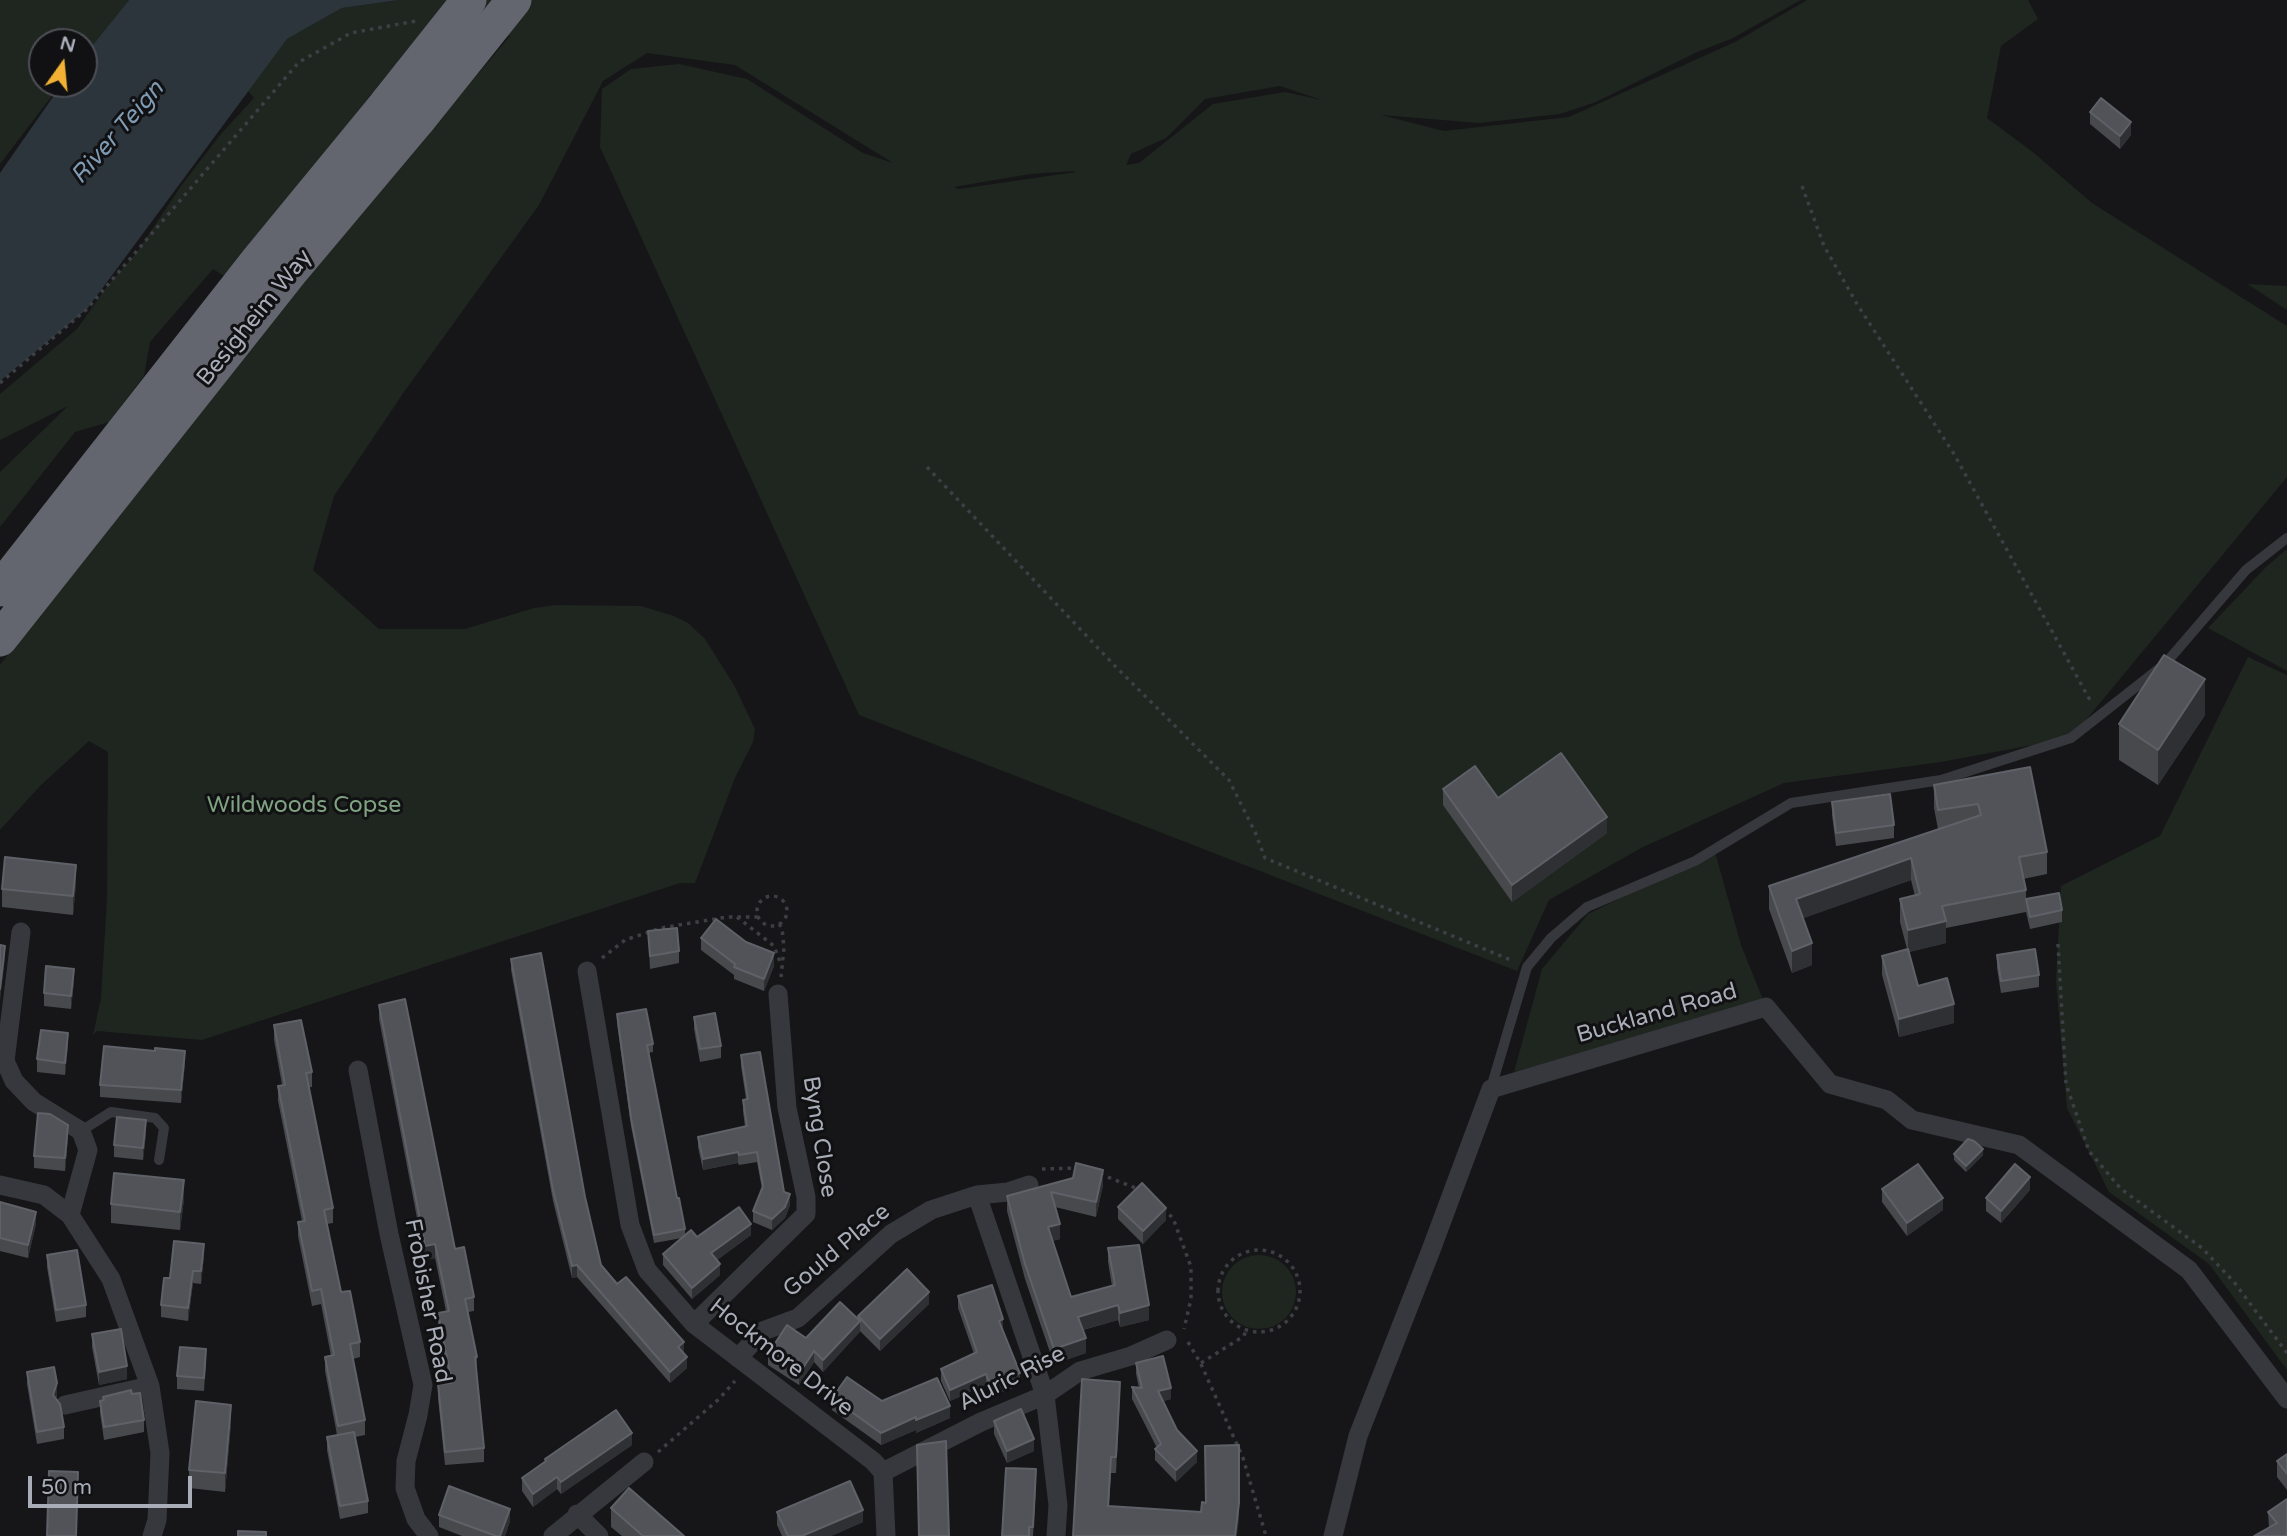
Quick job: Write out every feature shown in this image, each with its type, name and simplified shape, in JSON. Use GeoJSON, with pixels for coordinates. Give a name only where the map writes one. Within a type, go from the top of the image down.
{"type":"FeatureCollection","features":[{"type":"Feature","properties":{"kind":"highway","name":"Besigheim Way"},"geometry":{"type":"LineString","coordinates":[[0,589],[259,259],[468,0]]}},
{"type":"Feature","properties":{"kind":"highway","name":"Besigheim Way"},"geometry":{"type":"LineString","coordinates":[[0,639],[292,270],[514,0]]}},
{"type":"Feature","properties":{"kind":"street"},"geometry":{"type":"LineString","coordinates":[[21,932],[5,1061],[14,1082],[34,1102],[81,1131],[88,1150],[70,1215]]}},
{"type":"Feature","properties":{"kind":"street","name":"Hockmore Drive"},"geometry":{"type":"LineString","coordinates":[[587,971],[630,1224],[647,1270],[694,1324],[849,1441],[883,1472]]}},
{"type":"Feature","properties":{"kind":"street","name":"Byng Close"},"geometry":{"type":"LineString","coordinates":[[694,1324],[806,1214],[806,1197],[787,1108],[778,994]]}},
{"type":"Feature","properties":{"kind":"street","name":"Buckland Road"},"geometry":{"type":"LineString","coordinates":[[1491,1088],[1766,1007],[1830,1084],[1887,1100],[1912,1120],[2019,1145],[2189,1270],[2287,1399]]}},
{"type":"Feature","properties":{"kind":"street","name":"Frobisher Road"},"geometry":{"type":"LineString","coordinates":[[358,1070],[389,1234],[423,1385],[406,1461],[405,1488],[416,1519],[429,1536]]}},
{"type":"Feature","properties":{"kind":"street"},"geometry":{"type":"LineString","coordinates":[[1333,1536],[1359,1436],[1491,1088]]}},
{"type":"Feature","properties":{"kind":"street"},"geometry":{"type":"LineString","coordinates":[[0,1185],[44,1195],[70,1215],[111,1279],[150,1386],[160,1453],[157,1520],[152,1536]]}},
{"type":"Feature","properties":{"kind":"street","name":"Gould Place"},"geometry":{"type":"LineString","coordinates":[[743,1363],[763,1331],[798,1318],[891,1234],[931,1210],[977,1195],[1008,1192],[1029,1185]]}},
{"type":"Feature","properties":{"kind":"street"},"geometry":{"type":"LineString","coordinates":[[977,1195],[1045,1395],[1058,1505],[1056,1536]]}},
{"type":"Feature","properties":{"kind":"street","name":"Aluric Rise"},"geometry":{"type":"LineString","coordinates":[[883,1472],[981,1422],[1045,1395],[1080,1371],[1131,1356],[1167,1339]]}},
{"type":"Feature","properties":{"kind":"street"},"geometry":{"type":"LineString","coordinates":[[65,1405],[150,1386]]}},
{"type":"Feature","properties":{"kind":"street"},"geometry":{"type":"LineString","coordinates":[[553,1536],[577,1514],[645,1462]]}},
{"type":"Feature","properties":{"kind":"street"},"geometry":{"type":"LineString","coordinates":[[883,1472],[886,1536]]}},
{"type":"Feature","properties":{"kind":"street"},"geometry":{"type":"LineString","coordinates":[[577,1514],[599,1536]]}},
{"type":"Feature","properties":{"kind":"lane"},"geometry":{"type":"LineString","coordinates":[[1491,1088],[1527,967],[1551,938],[1587,907],[1695,861],[1791,803],[1941,780],[2071,738],[2165,664],[2246,570],[2287,538]]}},
{"type":"Feature","properties":{"kind":"lane"},"geometry":{"type":"LineString","coordinates":[[81,1131],[111,1112],[155,1118],[164,1128],[159,1160]]}},
{"type":"Feature","properties":{"kind":"path"},"geometry":{"type":"LineString","coordinates":[[0,383],[87,309],[299,62],[351,33],[425,20]]}},
{"type":"Feature","properties":{"kind":"path"},"geometry":{"type":"LineString","coordinates":[[1802,186],[1824,246],[1857,304],[1954,454],[2099,716]]}},
{"type":"Feature","properties":{"kind":"path"},"geometry":{"type":"LineString","coordinates":[[927,467],[1115,666],[1229,780],[1265,858],[1527,967]]}},
{"type":"Feature","properties":{"kind":"path"},"geometry":{"type":"LineString","coordinates":[[769,896],[783,901],[787,911],[784,920],[779,924],[766,925],[759,917],[757,909],[761,901],[769,896]]}},
{"type":"Feature","properties":{"kind":"path"},"geometry":{"type":"LineString","coordinates":[[737,917],[774,946],[783,968]]}},
{"type":"Feature","properties":{"kind":"path"},"geometry":{"type":"LineString","coordinates":[[587,971],[625,940],[661,928],[737,917],[759,917]]}},
{"type":"Feature","properties":{"kind":"path"},"geometry":{"type":"LineString","coordinates":[[778,994],[783,968],[782,928],[779,924]]}},
{"type":"Feature","properties":{"kind":"path"},"geometry":{"type":"LineString","coordinates":[[2058,944],[2066,1084],[2089,1151],[2121,1189],[2202,1248],[2234,1282],[2287,1353]]}},
{"type":"Feature","properties":{"kind":"path"},"geometry":{"type":"LineString","coordinates":[[1008,1192],[1016,1177],[1038,1170],[1076,1167],[1088,1170]]}},
{"type":"Feature","properties":{"kind":"path"},"geometry":{"type":"LineString","coordinates":[[1100,1174],[1147,1192]]}},
{"type":"Feature","properties":{"kind":"path"},"geometry":{"type":"LineString","coordinates":[[1156,1201],[1173,1218],[1191,1267],[1191,1300],[1183,1333],[1201,1364],[1243,1458],[1266,1536]]}},
{"type":"Feature","properties":{"kind":"path"},"geometry":{"type":"LineString","coordinates":[[1265,1250],[1285,1259],[1292,1266],[1300,1286],[1300,1297],[1291,1317],[1282,1326],[1258,1332],[1246,1330],[1236,1325],[1220,1306],[1217,1294],[1219,1282],[1223,1270],[1241,1254],[1265,1250]]}},
{"type":"Feature","properties":{"kind":"path"},"geometry":{"type":"LineString","coordinates":[[1201,1364],[1244,1336],[1246,1330]]}},
{"type":"Feature","properties":{"kind":"path"},"geometry":{"type":"LineString","coordinates":[[645,1462],[719,1399],[743,1363]]}},
{"type":"Feature","properties":{"kind":"green space"},"geometry":{"type":"Polygon","coordinates":[[[0,0],[129,0],[98,39],[98,28],[28,28],[28,98],[50,98],[0,164],[0,0]]]}},
{"type":"Feature","properties":{"kind":"green space","name":"Wildwoods Copse"},"geometry":{"type":"Polygon","coordinates":[[[399,0],[1801,0],[1731,39],[1697,52],[1596,102],[1560,114],[1479,123],[1381,115],[1444,131],[1569,117],[1737,41],[1807,0],[2028,0],[2038,19],[2001,46],[1987,118],[2034,153],[2092,203],[2287,326],[2287,477],[2071,738],[1941,762],[1784,783],[1643,847],[1549,900],[1517,971],[859,715],[600,147],[602,89],[631,69],[679,64],[747,79],[863,153],[893,163],[735,65],[647,53],[603,81],[539,205],[404,392],[334,496],[313,570],[379,629],[465,629],[534,608],[556,605],[641,606],[688,623],[705,639],[734,685],[755,729],[753,742],[735,778],[695,883],[680,883],[202,1040],[97,1031],[93,1035],[101,998],[107,898],[108,752],[89,741],[40,786],[0,830],[0,665],[145,477],[315,266],[510,36],[402,57],[224,276],[213,269],[150,342],[144,376],[109,422],[75,432],[0,527],[0,472],[68,406],[0,440],[0,394],[77,329],[109,284],[137,252],[181,186],[220,135],[254,98],[248,91],[287,39],[342,8],[399,0]],[[1280,86],[1205,99],[1166,138],[1131,154],[1126,165],[1139,163],[1213,104],[1285,92],[1322,100],[1280,86]],[[1076,172],[1030,174],[954,187],[959,189],[1076,172]]]}},
{"type":"Feature","properties":{"kind":"green space"},"geometry":{"type":"Polygon","coordinates":[[[2247,284],[2287,286],[2287,310],[2252,287],[2247,284]]]}},
{"type":"Feature","properties":{"kind":"green space"},"geometry":{"type":"Polygon","coordinates":[[[2287,549],[2287,671],[2208,628],[2266,567],[2287,549]]]}},
{"type":"Feature","properties":{"kind":"green space"},"geometry":{"type":"Polygon","coordinates":[[[2248,657],[2287,675],[2287,1370],[2209,1264],[2109,1192],[2067,1108],[2056,981],[2061,886],[2160,836],[2248,657]]]}},
{"type":"Feature","properties":{"kind":"green space"},"geometry":{"type":"Polygon","coordinates":[[[1715,852],[1741,945],[1766,1007],[1514,1072],[1542,969],[1588,914],[1715,852]]]}},
{"type":"Feature","properties":{"kind":"green space"},"geometry":{"type":"Polygon","coordinates":[[[1259,1255],[1280,1261],[1290,1271],[1296,1292],[1290,1313],[1280,1323],[1259,1329],[1238,1323],[1228,1313],[1222,1292],[1228,1271],[1238,1261],[1259,1255]]]}},
{"type":"Feature","properties":{"kind":"water","name":"River Teign"},"geometry":{"type":"Polygon","coordinates":[[[129,0],[399,0],[342,8],[287,39],[87,309],[0,381],[0,173],[52,98],[98,98],[98,39],[129,0]]]}},
{"type":"Feature","properties":{"kind":"building"},"geometry":{"type":"Polygon","coordinates":[[[2101,98],[2131,122],[2120,136],[2090,112],[2101,98]]]}},
{"type":"Feature","properties":{"kind":"building"},"geometry":{"type":"Polygon","coordinates":[[[2164,655],[2205,679],[2158,750],[2119,724],[2164,655]]]}},
{"type":"Feature","properties":{"kind":"building"},"geometry":{"type":"Polygon","coordinates":[[[1561,753],[1607,817],[1512,885],[1443,789],[1475,766],[1498,798],[1561,753]]]}},
{"type":"Feature","properties":{"kind":"building"},"geometry":{"type":"Polygon","coordinates":[[[2030,767],[2047,852],[2019,857],[2026,890],[1942,906],[1946,921],[1908,930],[1900,899],[1920,894],[1911,858],[1796,899],[1812,943],[1792,951],[1769,886],[1981,815],[1978,804],[1938,810],[1934,785],[2030,767]]]}},
{"type":"Feature","properties":{"kind":"building"},"geometry":{"type":"Polygon","coordinates":[[[1890,794],[1894,825],[1836,833],[1832,802],[1890,794]]]}},
{"type":"Feature","properties":{"kind":"building"},"geometry":{"type":"Polygon","coordinates":[[[5,857],[76,865],[73,896],[2,889],[5,857]]]}},
{"type":"Feature","properties":{"kind":"building"},"geometry":{"type":"Polygon","coordinates":[[[2059,893],[2062,910],[2030,917],[2026,899],[2059,893]]]}},
{"type":"Feature","properties":{"kind":"building"},"geometry":{"type":"Polygon","coordinates":[[[716,919],[746,942],[774,953],[764,979],[734,967],[735,964],[701,938],[716,919]]]}},
{"type":"Feature","properties":{"kind":"building"},"geometry":{"type":"Polygon","coordinates":[[[677,928],[679,951],[650,956],[648,931],[677,928]]]}},
{"type":"Feature","properties":{"kind":"building"},"geometry":{"type":"Polygon","coordinates":[[[0,945],[5,946],[0,989],[0,945]]]}},
{"type":"Feature","properties":{"kind":"building"},"geometry":{"type":"Polygon","coordinates":[[[1908,949],[1918,986],[1947,978],[1954,1004],[1899,1019],[1882,956],[1908,949]]]}},
{"type":"Feature","properties":{"kind":"building"},"geometry":{"type":"Polygon","coordinates":[[[2035,949],[2039,975],[2001,981],[1997,955],[2035,949]]]}},
{"type":"Feature","properties":{"kind":"building"},"geometry":{"type":"Polygon","coordinates":[[[541,953],[585,1197],[601,1265],[617,1284],[626,1277],[684,1342],[678,1347],[687,1357],[670,1372],[577,1265],[572,1266],[553,1190],[511,959],[541,953]]]}},
{"type":"Feature","properties":{"kind":"building"},"geometry":{"type":"Polygon","coordinates":[[[46,966],[74,969],[71,996],[44,993],[46,966]]]}},
{"type":"Feature","properties":{"kind":"building"},"geometry":{"type":"Polygon","coordinates":[[[405,999],[455,1249],[464,1247],[474,1297],[465,1299],[477,1357],[484,1448],[445,1452],[438,1384],[452,1383],[438,1313],[449,1311],[435,1244],[425,1246],[379,1005],[405,999]]]}},
{"type":"Feature","properties":{"kind":"building"},"geometry":{"type":"Polygon","coordinates":[[[646,1009],[653,1044],[647,1045],[685,1229],[654,1235],[631,1118],[617,1014],[646,1009]]]}},
{"type":"Feature","properties":{"kind":"building"},"geometry":{"type":"Polygon","coordinates":[[[715,1013],[721,1046],[700,1049],[694,1017],[715,1013]]]}},
{"type":"Feature","properties":{"kind":"building"},"geometry":{"type":"Polygon","coordinates":[[[301,1020],[312,1072],[306,1073],[333,1208],[324,1210],[341,1292],[350,1291],[360,1342],[350,1344],[365,1420],[338,1426],[325,1357],[334,1355],[321,1289],[312,1291],[298,1222],[305,1221],[278,1086],[285,1085],[274,1025],[301,1020]]]}},
{"type":"Feature","properties":{"kind":"building"},"geometry":{"type":"Polygon","coordinates":[[[41,1030],[68,1033],[65,1063],[37,1059],[41,1030]]]}},
{"type":"Feature","properties":{"kind":"building"},"geometry":{"type":"Polygon","coordinates":[[[104,1046],[185,1051],[181,1090],[100,1085],[104,1046]]]}},
{"type":"Feature","properties":{"kind":"building"},"geometry":{"type":"Polygon","coordinates":[[[760,1052],[784,1192],[790,1194],[785,1207],[772,1219],[753,1211],[763,1186],[757,1152],[739,1155],[738,1152],[703,1159],[698,1137],[747,1126],[743,1100],[748,1099],[741,1055],[760,1052]]]}},
{"type":"Feature","properties":{"kind":"building"},"geometry":{"type":"Polygon","coordinates":[[[38,1113],[50,1114],[68,1125],[65,1158],[34,1156],[38,1113]]]}},
{"type":"Feature","properties":{"kind":"building"},"geometry":{"type":"Polygon","coordinates":[[[117,1117],[146,1120],[143,1148],[114,1145],[117,1117]]]}},
{"type":"Feature","properties":{"kind":"building"},"geometry":{"type":"Polygon","coordinates":[[[1968,1139],[1983,1149],[1966,1166],[1954,1154],[1968,1139]]]}},
{"type":"Feature","properties":{"kind":"building"},"geometry":{"type":"Polygon","coordinates":[[[1076,1163],[1103,1170],[1096,1202],[1051,1192],[1060,1224],[1048,1227],[1071,1297],[1115,1285],[1108,1248],[1139,1245],[1149,1305],[1120,1313],[1118,1305],[1078,1317],[1086,1338],[1054,1349],[1025,1264],[1007,1196],[1073,1178],[1076,1163]]]}},
{"type":"Feature","properties":{"kind":"building"},"geometry":{"type":"Polygon","coordinates":[[[1918,1164],[1943,1198],[1907,1223],[1882,1189],[1918,1164]]]}},
{"type":"Feature","properties":{"kind":"building"},"geometry":{"type":"Polygon","coordinates":[[[2015,1164],[2030,1177],[2001,1211],[1986,1198],[2015,1164]]]}},
{"type":"Feature","properties":{"kind":"building"},"geometry":{"type":"Polygon","coordinates":[[[114,1173],[184,1180],[180,1212],[111,1204],[114,1173]]]}},
{"type":"Feature","properties":{"kind":"building"},"geometry":{"type":"Polygon","coordinates":[[[1142,1183],[1166,1208],[1143,1231],[1118,1207],[1142,1183]]]}},
{"type":"Feature","properties":{"kind":"building"},"geometry":{"type":"Polygon","coordinates":[[[0,1202],[36,1212],[28,1245],[0,1238],[0,1202]]]}},
{"type":"Feature","properties":{"kind":"building"},"geometry":{"type":"Polygon","coordinates":[[[739,1207],[751,1224],[711,1253],[720,1264],[692,1288],[663,1254],[691,1230],[697,1237],[739,1207]]]}},
{"type":"Feature","properties":{"kind":"building"},"geometry":{"type":"Polygon","coordinates":[[[174,1241],[204,1244],[201,1271],[193,1271],[188,1308],[161,1305],[164,1278],[170,1278],[174,1241]]]}},
{"type":"Feature","properties":{"kind":"building"},"geometry":{"type":"Polygon","coordinates":[[[77,1250],[86,1305],[56,1310],[47,1255],[77,1250]]]}},
{"type":"Feature","properties":{"kind":"building"},"geometry":{"type":"Polygon","coordinates":[[[907,1269],[929,1292],[880,1339],[858,1316],[907,1269]]]}},
{"type":"Feature","properties":{"kind":"building"},"geometry":{"type":"Polygon","coordinates":[[[992,1285],[1003,1319],[999,1321],[1020,1373],[990,1385],[986,1374],[950,1390],[941,1369],[977,1352],[958,1296],[992,1285]]]}},
{"type":"Feature","properties":{"kind":"building"},"geometry":{"type":"Polygon","coordinates":[[[840,1302],[860,1321],[823,1360],[814,1351],[799,1374],[768,1354],[787,1325],[806,1338],[840,1302]]]}},
{"type":"Feature","properties":{"kind":"building"},"geometry":{"type":"Polygon","coordinates":[[[121,1329],[127,1366],[99,1372],[92,1334],[121,1329]]]}},
{"type":"Feature","properties":{"kind":"building"},"geometry":{"type":"Polygon","coordinates":[[[180,1347],[206,1349],[204,1378],[177,1376],[180,1347]]]}},
{"type":"Feature","properties":{"kind":"building"},"geometry":{"type":"Polygon","coordinates":[[[1163,1356],[1171,1388],[1158,1391],[1177,1430],[1197,1451],[1176,1470],[1155,1449],[1161,1444],[1132,1387],[1142,1388],[1136,1363],[1163,1356]]]}},
{"type":"Feature","properties":{"kind":"building"},"geometry":{"type":"Polygon","coordinates":[[[54,1367],[57,1383],[53,1395],[60,1404],[64,1427],[37,1432],[27,1372],[54,1367]]]}},
{"type":"Feature","properties":{"kind":"building"},"geometry":{"type":"Polygon","coordinates":[[[847,1377],[882,1401],[937,1378],[950,1406],[916,1420],[916,1417],[881,1433],[832,1398],[847,1377]]]}},
{"type":"Feature","properties":{"kind":"building"},"geometry":{"type":"Polygon","coordinates":[[[1082,1379],[1120,1382],[1116,1457],[1111,1457],[1108,1506],[1201,1512],[1202,1502],[1206,1503],[1205,1446],[1239,1445],[1239,1503],[1235,1536],[1073,1536],[1082,1379]]]}},
{"type":"Feature","properties":{"kind":"building"},"geometry":{"type":"Polygon","coordinates":[[[131,1390],[132,1394],[140,1393],[144,1420],[104,1427],[100,1401],[104,1400],[103,1397],[131,1390]]]}},
{"type":"Feature","properties":{"kind":"building"},"geometry":{"type":"Polygon","coordinates":[[[196,1401],[231,1405],[225,1473],[189,1470],[196,1401]]]}},
{"type":"Feature","properties":{"kind":"building"},"geometry":{"type":"Polygon","coordinates":[[[1021,1409],[1034,1439],[1007,1451],[994,1421],[1021,1409]]]}},
{"type":"Feature","properties":{"kind":"building"},"geometry":{"type":"Polygon","coordinates":[[[616,1410],[632,1433],[561,1482],[557,1477],[533,1494],[522,1478],[616,1410]]]}},
{"type":"Feature","properties":{"kind":"building"},"geometry":{"type":"Polygon","coordinates":[[[354,1432],[368,1501],[340,1506],[327,1437],[354,1432]]]}},
{"type":"Feature","properties":{"kind":"building"},"geometry":{"type":"Polygon","coordinates":[[[946,1441],[949,1536],[919,1536],[917,1445],[946,1441]]]}},
{"type":"Feature","properties":{"kind":"building"},"geometry":{"type":"Polygon","coordinates":[[[2287,1454],[2287,1474],[2277,1461],[2287,1454]]]}},
{"type":"Feature","properties":{"kind":"building"},"geometry":{"type":"Polygon","coordinates":[[[1006,1468],[1036,1469],[1033,1527],[1029,1527],[1029,1536],[1002,1536],[1006,1468]]]}},
{"type":"Feature","properties":{"kind":"building"},"geometry":{"type":"Polygon","coordinates":[[[49,1471],[78,1472],[76,1536],[47,1536],[49,1471]]]}},
{"type":"Feature","properties":{"kind":"building"},"geometry":{"type":"Polygon","coordinates":[[[850,1481],[863,1510],[802,1536],[788,1536],[777,1512],[850,1481]]]}},
{"type":"Feature","properties":{"kind":"building"},"geometry":{"type":"Polygon","coordinates":[[[449,1486],[510,1509],[500,1536],[439,1515],[449,1486]]]}},
{"type":"Feature","properties":{"kind":"building"},"geometry":{"type":"Polygon","coordinates":[[[629,1488],[684,1536],[643,1536],[611,1508],[629,1488]]]}},
{"type":"Feature","properties":{"kind":"building"},"geometry":{"type":"Polygon","coordinates":[[[2287,1499],[2287,1535],[2254,1536],[2277,1523],[2268,1512],[2287,1499]]]}},
{"type":"Feature","properties":{"kind":"building"},"geometry":{"type":"Polygon","coordinates":[[[238,1531],[266,1532],[266,1536],[238,1536],[238,1531]]]}}]}
